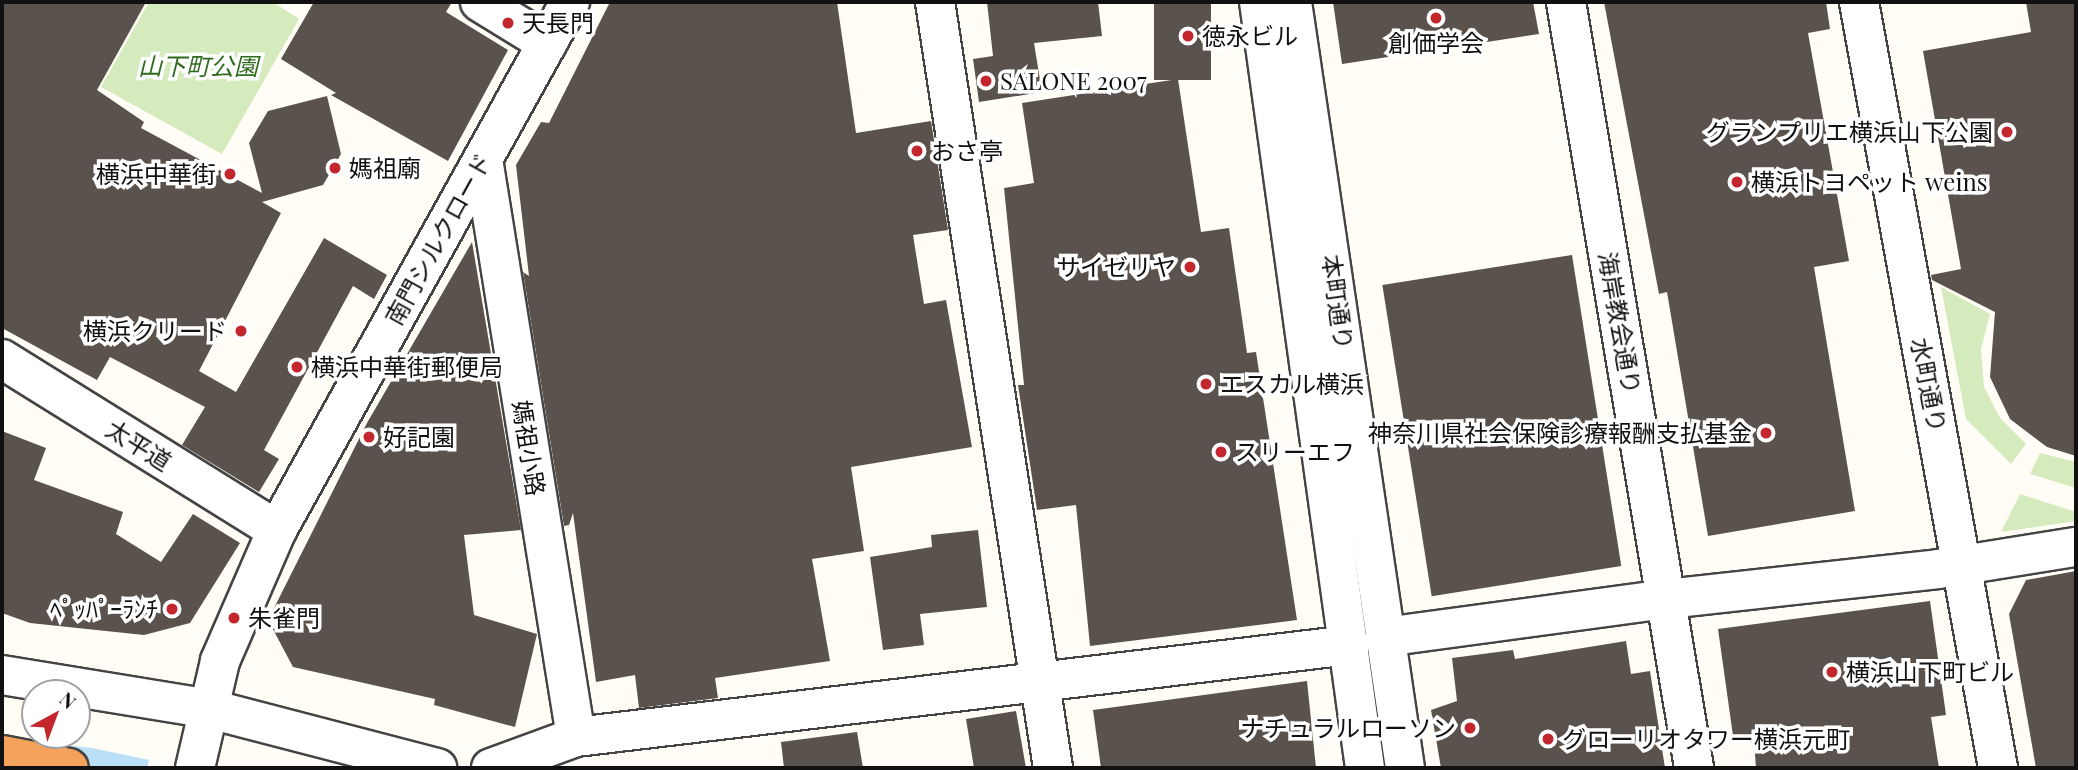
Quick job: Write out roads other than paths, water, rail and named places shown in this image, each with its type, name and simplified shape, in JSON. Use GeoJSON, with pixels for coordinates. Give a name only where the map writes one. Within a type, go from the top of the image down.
{"type":"FeatureCollection","features":[{"type":"Feature","properties":{"kind":"highway"},"geometry":{"type":"LineString","coordinates":[[2,755],[69,768]]}},
{"type":"Feature","properties":{"kind":"street"},"geometry":{"type":"LineString","coordinates":[[480,2],[547,43]]}},
{"type":"Feature","properties":{"kind":"street","name":"南門シルクロード"},"geometry":{"type":"LineString","coordinates":[[195,767],[220,661],[277,530],[570,2]]}},
{"type":"Feature","properties":{"kind":"street"},"geometry":{"type":"LineString","coordinates":[[935,2],[1037,683],[1053,768]]}},
{"type":"Feature","properties":{"kind":"street","name":"本町通り"},"geometry":{"type":"LineString","coordinates":[[1259,2],[1368,641],[1405,768]]}},
{"type":"Feature","properties":{"kind":"street","name":"本町通り"},"geometry":{"type":"LineString","coordinates":[[1292,2],[1368,641],[1366,768]]}},
{"type":"Feature","properties":{"kind":"street","name":"海岸教会通り"},"geometry":{"type":"LineString","coordinates":[[1566,2],[1695,768]]}},
{"type":"Feature","properties":{"kind":"street","name":"水町通り"},"geometry":{"type":"LineString","coordinates":[[1859,2],[1964,565],[1998,768]]}},
{"type":"Feature","properties":{"kind":"street","name":"媽祖小路"},"geometry":{"type":"LineString","coordinates":[[483,159],[576,737]]}},
{"type":"Feature","properties":{"kind":"street","name":"太平道"},"geometry":{"type":"LineString","coordinates":[[2,359],[277,530]]}},
{"type":"Feature","properties":{"kind":"street"},"geometry":{"type":"LineString","coordinates":[[491,768],[576,737],[1037,683],[1368,641],[1667,599],[1964,565],[2076,547]]}},
{"type":"Feature","properties":{"kind":"street"},"geometry":{"type":"LineString","coordinates":[[2,675],[210,709],[437,768]]}},
{"type":"Feature","properties":{"kind":"water"},"geometry":{"type":"Polygon","coordinates":[[[2,738],[21,740],[21,749],[92,748],[187,768],[2,768],[2,738]]]}},
{"type":"Feature","properties":{"kind":"place","name":"創価学会"},"geometry":{"type":"Point","coordinates":[1436,18]}},
{"type":"Feature","properties":{"kind":"place","name":"天長門"},"geometry":{"type":"Point","coordinates":[508,23]}},
{"type":"Feature","properties":{"kind":"place","name":"徳永ビル"},"geometry":{"type":"Point","coordinates":[1188,36]}},
{"type":"Feature","properties":{"kind":"place","name":"SALONE 2007"},"geometry":{"type":"Point","coordinates":[986,81]}},
{"type":"Feature","properties":{"kind":"place","name":"グランプリエ横浜山下公園"},"geometry":{"type":"Point","coordinates":[2007,132]}},
{"type":"Feature","properties":{"kind":"place","name":"おさ亭"},"geometry":{"type":"Point","coordinates":[917,151]}},
{"type":"Feature","properties":{"kind":"place","name":"媽祖廟"},"geometry":{"type":"Point","coordinates":[335,168]}},
{"type":"Feature","properties":{"kind":"place","name":"横浜中華街"},"geometry":{"type":"Point","coordinates":[230,174]}},
{"type":"Feature","properties":{"kind":"place","name":"横浜トヨペット weins"},"geometry":{"type":"Point","coordinates":[1737,182]}},
{"type":"Feature","properties":{"kind":"place","name":"サイゼリヤ"},"geometry":{"type":"Point","coordinates":[1190,267]}},
{"type":"Feature","properties":{"kind":"place","name":"横浜クリード"},"geometry":{"type":"Point","coordinates":[241,331]}},
{"type":"Feature","properties":{"kind":"place","name":"横浜中華街郵便局"},"geometry":{"type":"Point","coordinates":[297,367]}},
{"type":"Feature","properties":{"kind":"place","name":"エスカル横浜"},"geometry":{"type":"Point","coordinates":[1206,384]}},
{"type":"Feature","properties":{"kind":"place","name":"神奈川県社会保険診療報酬支払基金"},"geometry":{"type":"Point","coordinates":[1766,433]}},
{"type":"Feature","properties":{"kind":"place","name":"好記園"},"geometry":{"type":"Point","coordinates":[369,437]}},
{"type":"Feature","properties":{"kind":"place","name":"スリーエフ"},"geometry":{"type":"Point","coordinates":[1221,452]}},
{"type":"Feature","properties":{"kind":"place","name":"ﾍﾟｯﾊﾟｰﾗﾝﾁ"},"geometry":{"type":"Point","coordinates":[172,609]}},
{"type":"Feature","properties":{"kind":"place","name":"朱雀門"},"geometry":{"type":"Point","coordinates":[234,618]}},
{"type":"Feature","properties":{"kind":"place","name":"横浜山下町ビル"},"geometry":{"type":"Point","coordinates":[1832,672]}},
{"type":"Feature","properties":{"kind":"place","name":"ナチュラルローソン"},"geometry":{"type":"Point","coordinates":[1470,728]}},
{"type":"Feature","properties":{"kind":"place","name":"グローリオタワー横浜元町"},"geometry":{"type":"Point","coordinates":[1548,739]}},
{"type":"Feature","properties":{"kind":"park label","name":"山下町公園"},"geometry":{"type":"Point","coordinates":[198,66]}}]}
